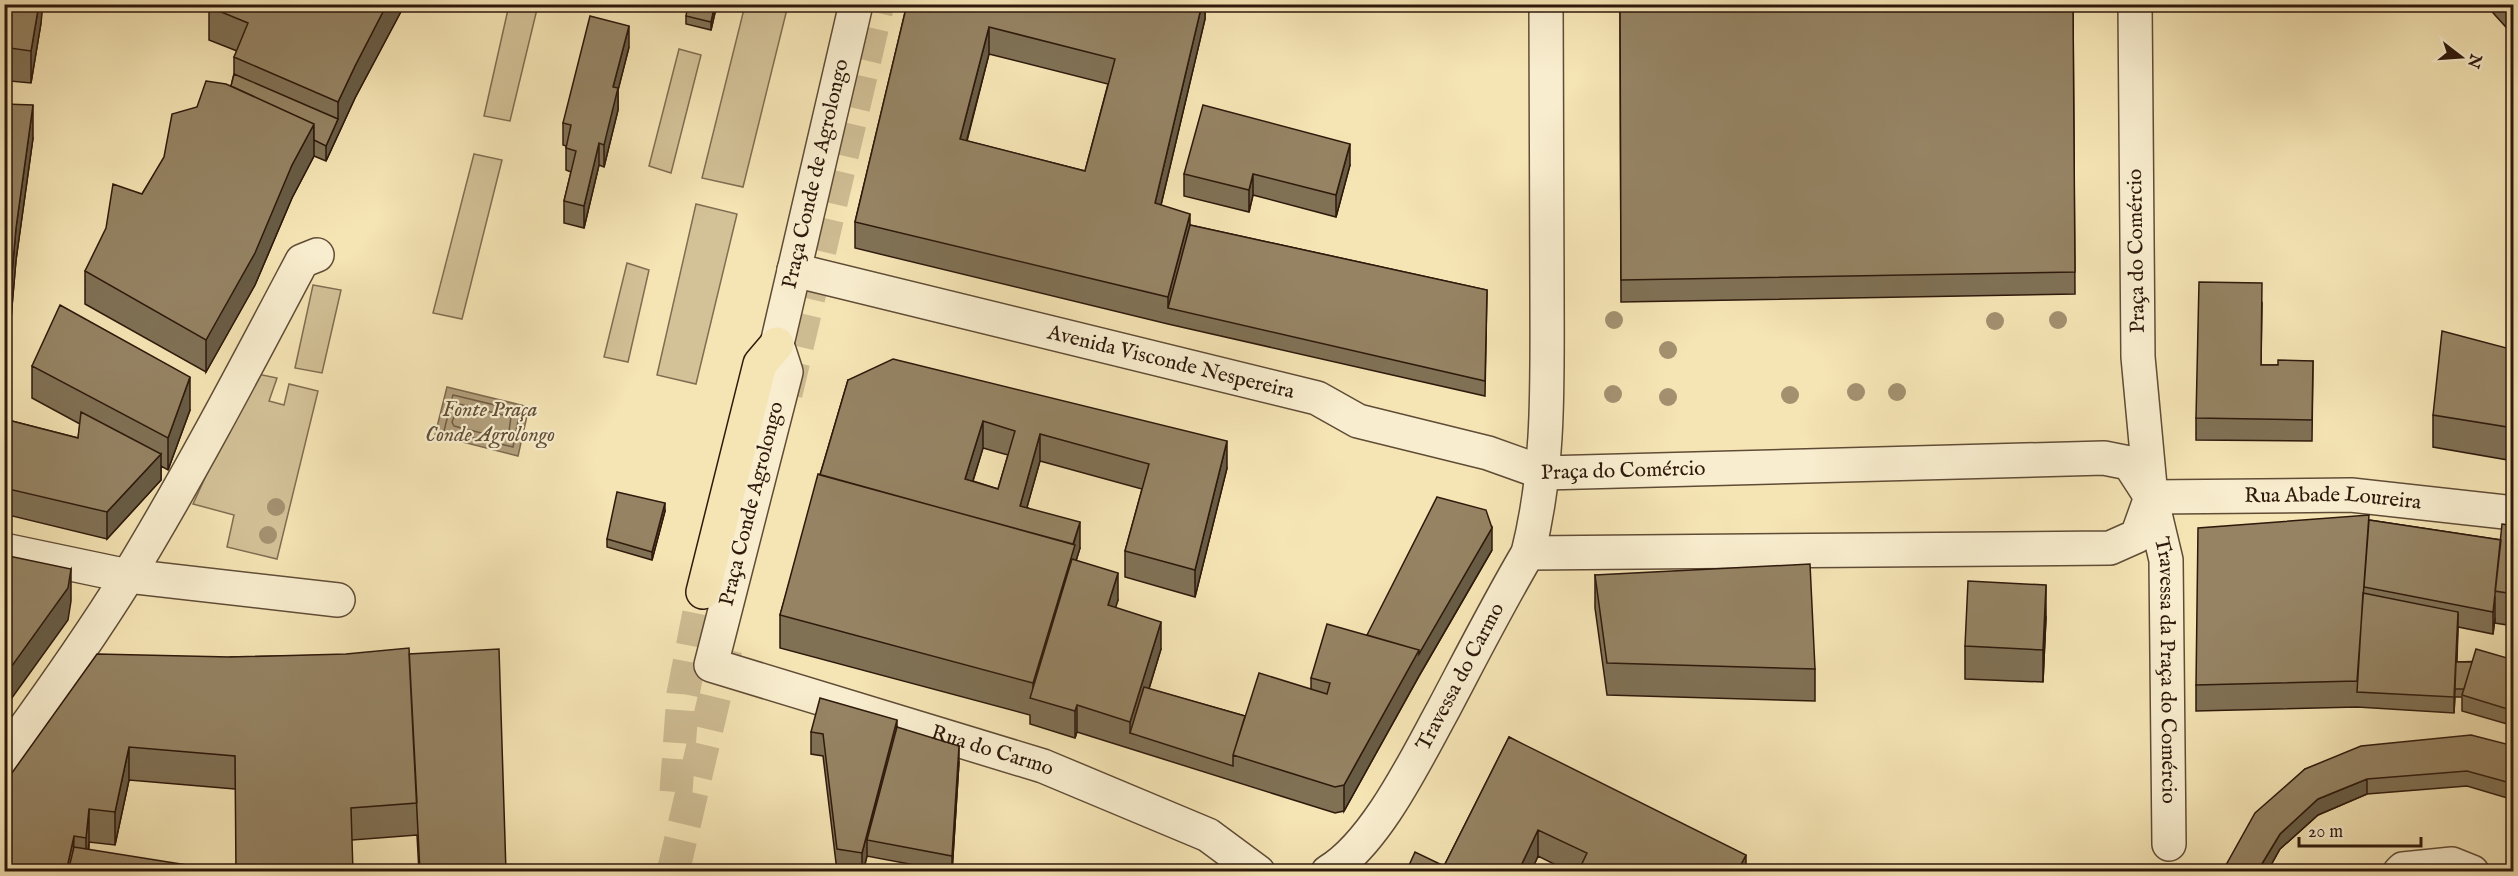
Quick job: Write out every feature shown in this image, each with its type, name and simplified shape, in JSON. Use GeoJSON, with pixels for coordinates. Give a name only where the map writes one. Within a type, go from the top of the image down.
{"type":"FeatureCollection","features":[{"type":"Feature","properties":{"kind":"main road"},"geometry":{"type":"LineString","coordinates":[[703,592],[760,364],[777,344]]}},
{"type":"Feature","properties":{"kind":"street","name":"Praça Conde de Agrolongo"},"geometry":{"type":"LineString","coordinates":[[777,344],[856,4]]}},
{"type":"Feature","properties":{"kind":"street","name":"Praça do Comércio"},"geometry":{"type":"LineString","coordinates":[[1546,4],[1547,405],[1544,473],[2104,458],[2129,463],[2151,497]]}},
{"type":"Feature","properties":{"kind":"street","name":"Praça do Comércio"},"geometry":{"type":"LineString","coordinates":[[1528,553],[2110,548],[2138,536],[2151,497],[2138,357],[2135,4]]}},
{"type":"Feature","properties":{"kind":"street"},"geometry":{"type":"LineString","coordinates":[[4,757],[81,650],[128,576],[221,412],[302,261],[317,255]]}},
{"type":"Feature","properties":{"kind":"street","name":"Avenida Visconde Nespereira"},"geometry":{"type":"LineString","coordinates":[[794,270],[1317,398],[1358,421],[1488,453],[1544,473]]}},
{"type":"Feature","properties":{"kind":"street","name":"Praça Conde Agrolongo"},"geometry":{"type":"LineString","coordinates":[[711,665],[786,372],[777,344]]}},
{"type":"Feature","properties":{"kind":"street","name":"Travessa do Carmo"},"geometry":{"type":"LineString","coordinates":[[1335,867],[1402,786],[1528,553],[1537,518],[1544,473]]}},
{"type":"Feature","properties":{"kind":"street","name":"Rua Abade Loureira"},"geometry":{"type":"LineString","coordinates":[[2151,497],[2351,495],[2514,513]]}},
{"type":"Feature","properties":{"kind":"street","name":"Travessa da Praça do Comércio"},"geometry":{"type":"LineString","coordinates":[[2151,497],[2166,560],[2169,844]]}},
{"type":"Feature","properties":{"kind":"street"},"geometry":{"type":"LineString","coordinates":[[4,550],[128,576],[338,600]]}},
{"type":"Feature","properties":{"kind":"street","name":"Rua do Carmo"},"geometry":{"type":"LineString","coordinates":[[711,665],[1043,766],[1208,835],[1258,872]]}},
{"type":"Feature","properties":{"kind":"street"},"geometry":{"type":"LineString","coordinates":[[2400,872],[2403,869],[2452,864],[2472,872]]}},
{"type":"Feature","properties":{"kind":"shaded area"},"geometry":{"type":"Polygon","coordinates":[[[509,5],[538,5],[510,121],[484,116],[509,5]]]}},
{"type":"Feature","properties":{"kind":"shaded area"},"geometry":{"type":"Polygon","coordinates":[[[745,5],[788,5],[743,187],[702,178],[745,5]]]}},
{"type":"Feature","properties":{"kind":"shaded area"},"geometry":{"type":"Polygon","coordinates":[[[679,49],[701,55],[671,173],[649,166],[679,49]]]}},
{"type":"Feature","properties":{"kind":"shaded area"},"geometry":{"type":"Polygon","coordinates":[[[474,154],[502,160],[462,319],[433,313],[474,154]]]}},
{"type":"Feature","properties":{"kind":"shaded area"},"geometry":{"type":"Polygon","coordinates":[[[696,204],[737,214],[696,384],[657,375],[696,204]]]}},
{"type":"Feature","properties":{"kind":"shaded area"},"geometry":{"type":"Polygon","coordinates":[[[627,263],[649,270],[628,362],[604,357],[627,263]]]}},
{"type":"Feature","properties":{"kind":"shaded area"},"geometry":{"type":"Polygon","coordinates":[[[313,285],[341,290],[322,373],[295,368],[313,285]]]}},
{"type":"Feature","properties":{"kind":"shaded area"},"geometry":{"type":"Polygon","coordinates":[[[253,373],[277,378],[269,401],[284,405],[289,384],[318,391],[277,559],[227,547],[234,515],[193,504],[253,373]]]}},
{"type":"Feature","properties":{"kind":"water","name":"Fonte Praça Conde Agrolongo"},"geometry":{"type":"Polygon","coordinates":[[[447,387],[529,407],[518,456],[435,435],[447,387]]]}},
{"type":"Feature","properties":{"kind":"building"},"geometry":{"type":"Polygon","coordinates":[[[4,4],[39,4],[31,51],[10,48],[4,90],[4,4]]]}},
{"type":"Feature","properties":{"kind":"building"},"geometry":{"type":"Polygon","coordinates":[[[211,4],[387,4],[338,102],[234,57],[248,23],[209,7],[211,4]]]}},
{"type":"Feature","properties":{"kind":"building"},"geometry":{"type":"Polygon","coordinates":[[[688,4],[715,4],[711,22],[686,16],[688,4]]]}},
{"type":"Feature","properties":{"kind":"building"},"geometry":{"type":"Polygon","coordinates":[[[907,4],[1202,4],[1155,203],[1190,214],[1168,297],[855,222],[907,4]],[[989,27],[960,139],[1085,171],[1115,59],[989,27]]]}},
{"type":"Feature","properties":{"kind":"building"},"geometry":{"type":"Polygon","coordinates":[[[1620,4],[2073,4],[2075,272],[1621,280],[1620,4]]]}},
{"type":"Feature","properties":{"kind":"building"},"geometry":{"type":"Polygon","coordinates":[[[590,16],[629,26],[613,87],[618,88],[604,145],[599,143],[584,206],[564,201],[576,151],[566,148],[571,125],[563,123],[590,16]]]}},
{"type":"Feature","properties":{"kind":"building"},"geometry":{"type":"Polygon","coordinates":[[[234,74],[338,119],[326,146],[314,140],[314,124],[231,86],[234,74]]]}},
{"type":"Feature","properties":{"kind":"building"},"geometry":{"type":"Polygon","coordinates":[[[206,81],[226,84],[314,124],[292,165],[255,253],[206,340],[85,271],[106,228],[113,184],[142,194],[164,157],[172,114],[197,107],[206,81]]]}},
{"type":"Feature","properties":{"kind":"building"},"geometry":{"type":"Polygon","coordinates":[[[4,104],[33,105],[16,228],[10,297],[4,296],[4,104]]]}},
{"type":"Feature","properties":{"kind":"building"},"geometry":{"type":"Polygon","coordinates":[[[1203,105],[1350,144],[1336,195],[1253,174],[1249,190],[1184,174],[1203,105]]]}},
{"type":"Feature","properties":{"kind":"building"},"geometry":{"type":"Polygon","coordinates":[[[1190,225],[1487,290],[1485,381],[1168,308],[1190,225]]]}},
{"type":"Feature","properties":{"kind":"building"},"geometry":{"type":"Polygon","coordinates":[[[2199,282],[2262,283],[2261,365],[2278,365],[2278,360],[2313,361],[2312,420],[2196,418],[2199,282]]]}},
{"type":"Feature","properties":{"kind":"building"},"geometry":{"type":"Polygon","coordinates":[[[60,305],[190,377],[168,438],[32,366],[60,305]]]}},
{"type":"Feature","properties":{"kind":"building"},"geometry":{"type":"Polygon","coordinates":[[[2442,331],[2514,350],[2514,428],[2433,415],[2442,331]]]}},
{"type":"Feature","properties":{"kind":"building"},"geometry":{"type":"Polygon","coordinates":[[[893,359],[1227,441],[1195,570],[1125,551],[1149,464],[1040,434],[1020,506],[1080,522],[1073,544],[820,475],[848,380],[893,359]],[[983,421],[965,479],[998,489],[1015,431],[983,421]]]}},
{"type":"Feature","properties":{"kind":"building"},"geometry":{"type":"Polygon","coordinates":[[[81,412],[161,454],[107,512],[4,488],[4,419],[78,438],[81,412]]]}},
{"type":"Feature","properties":{"kind":"building"},"geometry":{"type":"Polygon","coordinates":[[[818,474],[1075,545],[1033,683],[780,615],[818,474]]]}},
{"type":"Feature","properties":{"kind":"building"},"geometry":{"type":"Polygon","coordinates":[[[617,492],[665,503],[652,552],[607,539],[617,492]]]}},
{"type":"Feature","properties":{"kind":"building"},"geometry":{"type":"Polygon","coordinates":[[[1437,497],[1486,510],[1492,528],[1419,654],[1419,650],[1367,635],[1437,497]]]}},
{"type":"Feature","properties":{"kind":"building"},"geometry":{"type":"Polygon","coordinates":[[[2369,515],[2357,681],[2196,685],[2198,528],[2369,515]]]}},
{"type":"Feature","properties":{"kind":"building"},"geometry":{"type":"Polygon","coordinates":[[[2369,520],[2501,540],[2493,612],[2364,587],[2369,520]]]}},
{"type":"Feature","properties":{"kind":"building"},"geometry":{"type":"Polygon","coordinates":[[[2502,524],[2514,526],[2514,594],[2495,591],[2502,524]]]}},
{"type":"Feature","properties":{"kind":"building"},"geometry":{"type":"Polygon","coordinates":[[[4,555],[71,569],[68,588],[4,677],[4,555]]]}},
{"type":"Feature","properties":{"kind":"building"},"geometry":{"type":"Polygon","coordinates":[[[1072,559],[1118,573],[1108,605],[1161,622],[1130,722],[1077,705],[1075,711],[1030,698],[1072,559]]]}},
{"type":"Feature","properties":{"kind":"building"},"geometry":{"type":"Polygon","coordinates":[[[1810,564],[1815,669],[1607,663],[1595,575],[1810,564]]]}},
{"type":"Feature","properties":{"kind":"building"},"geometry":{"type":"Polygon","coordinates":[[[1968,581],[2046,585],[2043,650],[1965,646],[1968,581]]]}},
{"type":"Feature","properties":{"kind":"building"},"geometry":{"type":"Polygon","coordinates":[[[2363,593],[2458,612],[2454,697],[2357,692],[2363,593]]]}},
{"type":"Feature","properties":{"kind":"building"},"geometry":{"type":"Polygon","coordinates":[[[1327,624],[1419,650],[1344,785],[1335,787],[1233,755],[1259,673],[1327,694],[1330,683],[1311,678],[1327,624]]]}},
{"type":"Feature","properties":{"kind":"building"},"geometry":{"type":"Polygon","coordinates":[[[409,648],[417,803],[351,808],[353,872],[236,872],[235,756],[129,747],[115,812],[89,809],[86,838],[74,836],[66,872],[4,872],[4,784],[97,654],[230,657],[346,654],[409,648]]]}},
{"type":"Feature","properties":{"kind":"building"},"geometry":{"type":"Polygon","coordinates":[[[499,649],[506,872],[420,872],[409,654],[499,649]]]}},
{"type":"Feature","properties":{"kind":"building"},"geometry":{"type":"Polygon","coordinates":[[[2476,649],[2514,660],[2514,711],[2462,695],[2476,649]]]}},
{"type":"Feature","properties":{"kind":"building"},"geometry":{"type":"Polygon","coordinates":[[[2456,662],[2472,662],[2464,689],[2455,689],[2456,662]]]}},
{"type":"Feature","properties":{"kind":"building"},"geometry":{"type":"Polygon","coordinates":[[[1144,687],[1245,716],[1233,755],[1233,766],[1130,733],[1144,687]]]}},
{"type":"Feature","properties":{"kind":"building"},"geometry":{"type":"Polygon","coordinates":[[[820,698],[897,720],[862,853],[837,849],[823,734],[811,732],[820,698]]]}},
{"type":"Feature","properties":{"kind":"building"},"geometry":{"type":"Polygon","coordinates":[[[897,727],[959,746],[952,856],[867,840],[897,727]]]}},
{"type":"Feature","properties":{"kind":"building"},"geometry":{"type":"Polygon","coordinates":[[[2471,735],[2514,746],[2514,784],[2467,771],[2367,779],[2318,799],[2280,834],[2257,872],[2225,872],[2226,865],[2255,813],[2305,769],[2361,746],[2471,735]]]}},
{"type":"Feature","properties":{"kind":"building"},"geometry":{"type":"Polygon","coordinates":[[[1509,737],[1746,855],[1737,872],[1578,872],[1587,853],[1538,830],[1518,872],[1406,872],[1415,852],[1444,866],[1509,737]]]}},
{"type":"Feature","properties":{"kind":"building"},"geometry":{"type":"Polygon","coordinates":[[[74,847],[231,872],[68,872],[74,847]]]}},
{"type":"Feature","properties":{"kind":"tunnel"},"geometry":{"type":"LineString","coordinates":[[786,394],[878,4]]}},
{"type":"Feature","properties":{"kind":"tunnel"},"geometry":{"type":"LineString","coordinates":[[676,792],[683,694],[703,592]]}},
{"type":"Feature","properties":{"kind":"tunnel"},"geometry":{"type":"LineString","coordinates":[[673,872],[728,640]]}}]}
